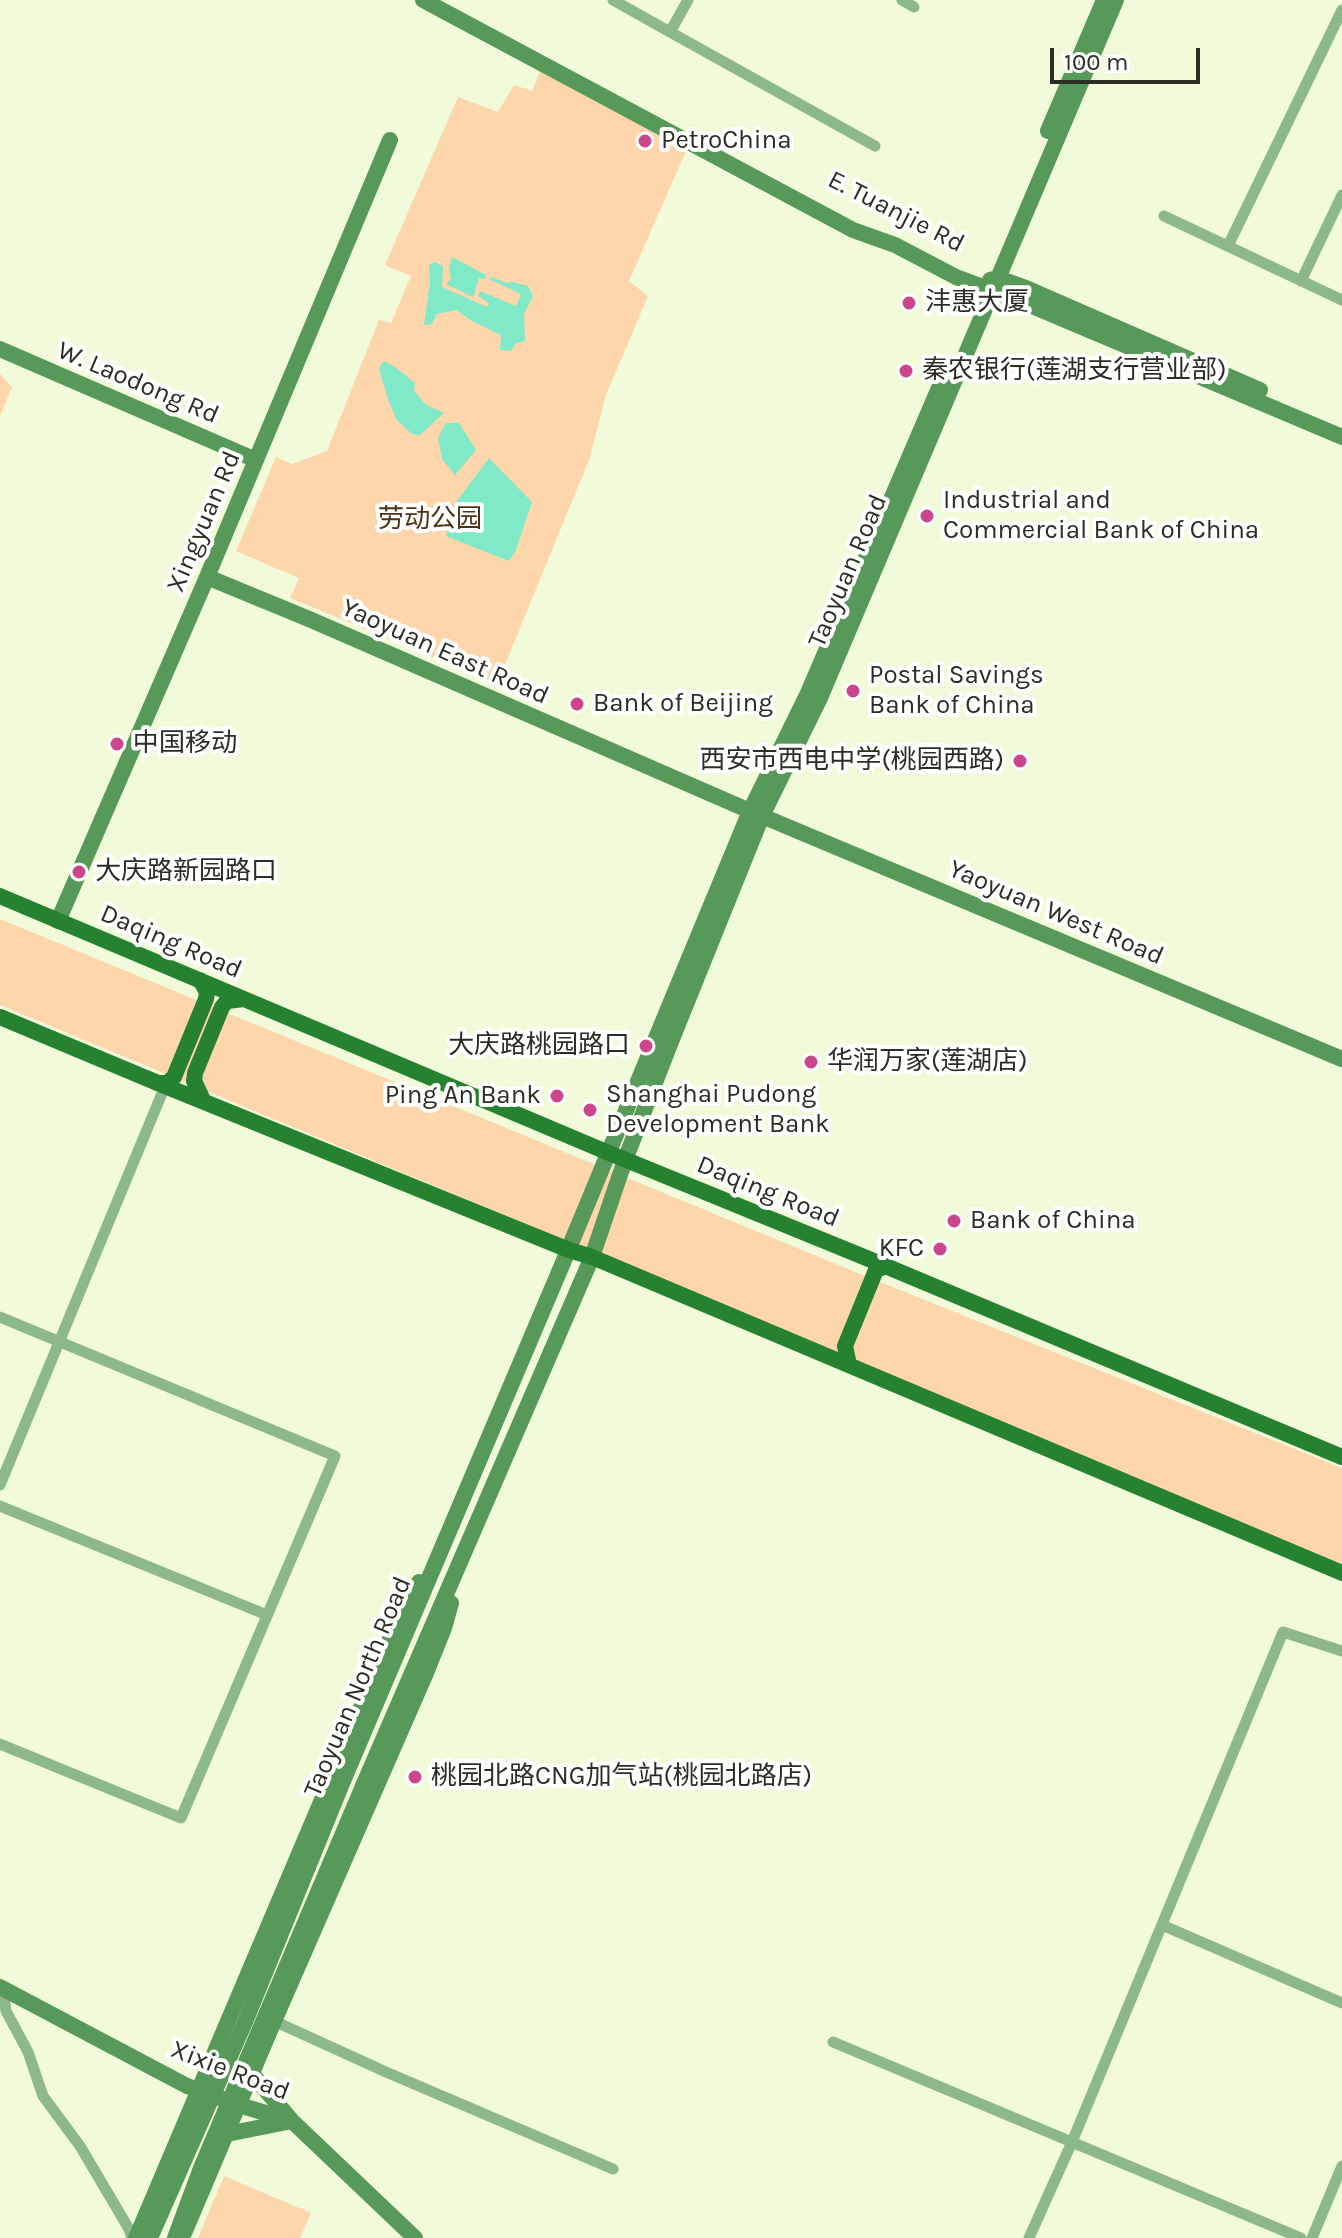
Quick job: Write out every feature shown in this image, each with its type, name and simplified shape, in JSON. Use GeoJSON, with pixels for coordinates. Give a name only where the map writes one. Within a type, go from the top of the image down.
{"type":"FeatureCollection","features":[{"type":"Feature","properties":{"kind":"main road","name":"Daqing Road"},"geometry":{"type":"LineString","coordinates":[[0,896],[625,1160],[1342,1457]]}},
{"type":"Feature","properties":{"kind":"main road"},"geometry":{"type":"LineString","coordinates":[[161,1085],[174,1077],[206,999],[207,992],[200,980]]}},
{"type":"Feature","properties":{"kind":"main road"},"geometry":{"type":"LineString","coordinates":[[204,1102],[194,1081],[195,1073],[222,1007],[227,1001],[245,999]]}},
{"type":"Feature","properties":{"kind":"main road"},"geometry":{"type":"LineString","coordinates":[[0,1017],[161,1085],[592,1257],[1342,1573]]}},
{"type":"Feature","properties":{"kind":"main road"},"geometry":{"type":"LineString","coordinates":[[825,1355],[835,1352],[839,1345],[871,1268],[866,1258]]}},
{"type":"Feature","properties":{"kind":"main road"},"geometry":{"type":"LineString","coordinates":[[849,1365],[845,1346],[876,1270],[886,1266]]}},
{"type":"Feature","properties":{"kind":"street"},"geometry":{"type":"LineString","coordinates":[[423,0],[853,230],[895,245],[956,277],[989,284],[1342,437]]}},
{"type":"Feature","properties":{"kind":"street","name":"E. Tuanjie Rd"},"geometry":{"type":"LineString","coordinates":[[445,0],[844,214],[989,284],[1342,426]]}},
{"type":"Feature","properties":{"kind":"street"},"geometry":{"type":"LineString","coordinates":[[613,0],[875,146]]}},
{"type":"Feature","properties":{"kind":"street"},"geometry":{"type":"LineString","coordinates":[[670,32],[688,0]]}},
{"type":"Feature","properties":{"kind":"street"},"geometry":{"type":"LineString","coordinates":[[902,0],[914,7]]}},
{"type":"Feature","properties":{"kind":"street","name":"Taoyuan Road"},"geometry":{"type":"LineString","coordinates":[[989,284],[1104,0]]}},
{"type":"Feature","properties":{"kind":"street","name":"Taoyuan Road"},"geometry":{"type":"LineString","coordinates":[[609,1153],[814,679],[1116,0]]}},
{"type":"Feature","properties":{"kind":"street"},"geometry":{"type":"LineString","coordinates":[[1228,246],[1342,10]]}},
{"type":"Feature","properties":{"kind":"street","name":"Xingyuan Rd"},"geometry":{"type":"LineString","coordinates":[[58,921],[207,577],[390,140]]}},
{"type":"Feature","properties":{"kind":"street"},"geometry":{"type":"LineString","coordinates":[[1301,281],[1342,195]]}},
{"type":"Feature","properties":{"kind":"street"},"geometry":{"type":"LineString","coordinates":[[1164,216],[1342,300]]}},
{"type":"Feature","properties":{"kind":"street","name":"W. Laodong Rd"},"geometry":{"type":"LineString","coordinates":[[0,349],[256,460]]}},
{"type":"Feature","properties":{"kind":"street","name":"Yaoyuan East Road"},"geometry":{"type":"LineString","coordinates":[[207,577],[756,814]]}},
{"type":"Feature","properties":{"kind":"street","name":"Taoyuan Road"},"geometry":{"type":"LineString","coordinates":[[625,1160],[756,814]]}},
{"type":"Feature","properties":{"kind":"street","name":"Yaoyuan West Road"},"geometry":{"type":"LineString","coordinates":[[756,814],[1342,1059]]}},
{"type":"Feature","properties":{"kind":"street"},"geometry":{"type":"LineString","coordinates":[[0,1485],[161,1085]]}},
{"type":"Feature","properties":{"kind":"street","name":"Taoyuan North Road"},"geometry":{"type":"LineString","coordinates":[[150,2238],[245,2022],[343,1781],[609,1153]]}},
{"type":"Feature","properties":{"kind":"street","name":"Taoyuan North Road"},"geometry":{"type":"LineString","coordinates":[[175,2238],[201,2168],[363,1786],[592,1257],[625,1160]]}},
{"type":"Feature","properties":{"kind":"street"},"geometry":{"type":"LineString","coordinates":[[0,1317],[335,1456],[181,1818],[0,1744]]}},
{"type":"Feature","properties":{"kind":"street"},"geometry":{"type":"LineString","coordinates":[[0,1506],[267,1615]]}},
{"type":"Feature","properties":{"kind":"street"},"geometry":{"type":"LineString","coordinates":[[134,2238],[402,1611],[452,1525]]}},
{"type":"Feature","properties":{"kind":"street"},"geometry":{"type":"LineString","coordinates":[[182,2238],[444,1628],[466,1548]]}},
{"type":"Feature","properties":{"kind":"street"},"geometry":{"type":"LineString","coordinates":[[1029,2238],[1072,2142],[1283,1632],[1341,1647]]}},
{"type":"Feature","properties":{"kind":"street"},"geometry":{"type":"LineString","coordinates":[[1162,1925],[1342,2003]]}},
{"type":"Feature","properties":{"kind":"street"},"geometry":{"type":"LineString","coordinates":[[2,1988],[6,2011],[28,2052],[43,2096],[80,2146],[134,2238]]}},
{"type":"Feature","properties":{"kind":"street","name":"Xixie Road"},"geometry":{"type":"LineString","coordinates":[[2,1988],[199,2090],[292,2121],[415,2238]]}},
{"type":"Feature","properties":{"kind":"street"},"geometry":{"type":"LineString","coordinates":[[274,2021],[613,2169]]}},
{"type":"Feature","properties":{"kind":"street"},"geometry":{"type":"LineString","coordinates":[[833,2042],[1301,2238]]}},
{"type":"Feature","properties":{"kind":"street"},"geometry":{"type":"LineString","coordinates":[[227,2134],[292,2121],[252,2074]]}},
{"type":"Feature","properties":{"kind":"street"},"geometry":{"type":"LineString","coordinates":[[1312,2238],[1342,2166]]}},
{"type":"Feature","properties":{"kind":"green space","name":"劳动公园"},"geometry":{"type":"Polygon","coordinates":[[[540,72],[689,144],[629,281],[648,296],[606,395],[589,460],[497,684],[290,598],[299,578],[236,551],[276,457],[292,464],[327,451],[379,320],[391,323],[411,276],[385,265],[458,97],[498,112],[514,85],[532,91],[540,72]]]}},
{"type":"Feature","properties":{"kind":"green space"},"geometry":{"type":"Polygon","coordinates":[[[0,374],[12,387],[0,416],[0,374]]]}},
{"type":"Feature","properties":{"kind":"green space"},"geometry":{"type":"Polygon","coordinates":[[[0,919],[848,1269],[1342,1468],[1342,1564],[0,1005],[0,919]]]}},
{"type":"Feature","properties":{"kind":"green space"},"geometry":{"type":"Polygon","coordinates":[[[224,2176],[311,2213],[300,2238],[198,2238],[224,2176]]]}},
{"type":"Feature","properties":{"kind":"shaded area"},"geometry":{"type":"Polygon","coordinates":[[[452,257],[486,275],[485,279],[479,278],[473,297],[446,284],[451,279],[449,268],[452,257]]]}},
{"type":"Feature","properties":{"kind":"shaded area"},"geometry":{"type":"Polygon","coordinates":[[[435,262],[443,266],[442,287],[487,307],[489,303],[478,296],[480,291],[516,306],[521,294],[489,279],[492,277],[506,283],[528,286],[533,296],[524,314],[525,341],[515,344],[511,351],[500,350],[501,335],[456,310],[437,314],[432,324],[424,325],[430,282],[429,265],[435,262]]]}},
{"type":"Feature","properties":{"kind":"shaded area"},"geometry":{"type":"Polygon","coordinates":[[[384,361],[415,383],[414,391],[426,405],[444,413],[420,435],[412,434],[397,420],[379,368],[384,361]]]}},
{"type":"Feature","properties":{"kind":"shaded area"},"geometry":{"type":"Polygon","coordinates":[[[446,423],[459,423],[476,450],[455,475],[442,459],[438,438],[446,423]]]}},
{"type":"Feature","properties":{"kind":"shaded area"},"geometry":{"type":"Polygon","coordinates":[[[489,458],[532,502],[516,550],[509,561],[446,536],[453,506],[489,458]]]}},
{"type":"Feature","properties":{"kind":"place","name":"PetroChina"},"geometry":{"type":"Point","coordinates":[645,141]}},
{"type":"Feature","properties":{"kind":"place","name":"沣惠大厦"},"geometry":{"type":"Point","coordinates":[909,303]}},
{"type":"Feature","properties":{"kind":"place","name":"秦农银行(莲湖支行营业部)"},"geometry":{"type":"Point","coordinates":[906,371]}},
{"type":"Feature","properties":{"kind":"place","name":"Industrial and Commercial Bank of China"},"geometry":{"type":"Point","coordinates":[927,516]}},
{"type":"Feature","properties":{"kind":"place","name":"Postal Savings Bank of China"},"geometry":{"type":"Point","coordinates":[853,691]}},
{"type":"Feature","properties":{"kind":"place","name":"Bank of Beijing"},"geometry":{"type":"Point","coordinates":[577,704]}},
{"type":"Feature","properties":{"kind":"place","name":"中国移动"},"geometry":{"type":"Point","coordinates":[117,744]}},
{"type":"Feature","properties":{"kind":"place","name":"西安市西电中学(桃园西路)"},"geometry":{"type":"Point","coordinates":[1020,761]}},
{"type":"Feature","properties":{"kind":"place","name":"大庆路新园路口"},"geometry":{"type":"Point","coordinates":[79,872]}},
{"type":"Feature","properties":{"kind":"place","name":"大庆路桃园路口"},"geometry":{"type":"Point","coordinates":[646,1046]}},
{"type":"Feature","properties":{"kind":"place","name":"华润万家(莲湖店)"},"geometry":{"type":"Point","coordinates":[811,1062]}},
{"type":"Feature","properties":{"kind":"place","name":"Ping An Bank"},"geometry":{"type":"Point","coordinates":[557,1096]}},
{"type":"Feature","properties":{"kind":"place","name":"Shanghai Pudong Development Bank"},"geometry":{"type":"Point","coordinates":[590,1110]}},
{"type":"Feature","properties":{"kind":"place","name":"Bank of China"},"geometry":{"type":"Point","coordinates":[954,1221]}},
{"type":"Feature","properties":{"kind":"place","name":"KFC"},"geometry":{"type":"Point","coordinates":[940,1249]}},
{"type":"Feature","properties":{"kind":"place","name":"桃园北路CNG加气站(桃园北路店)"},"geometry":{"type":"Point","coordinates":[415,1777]}}]}
